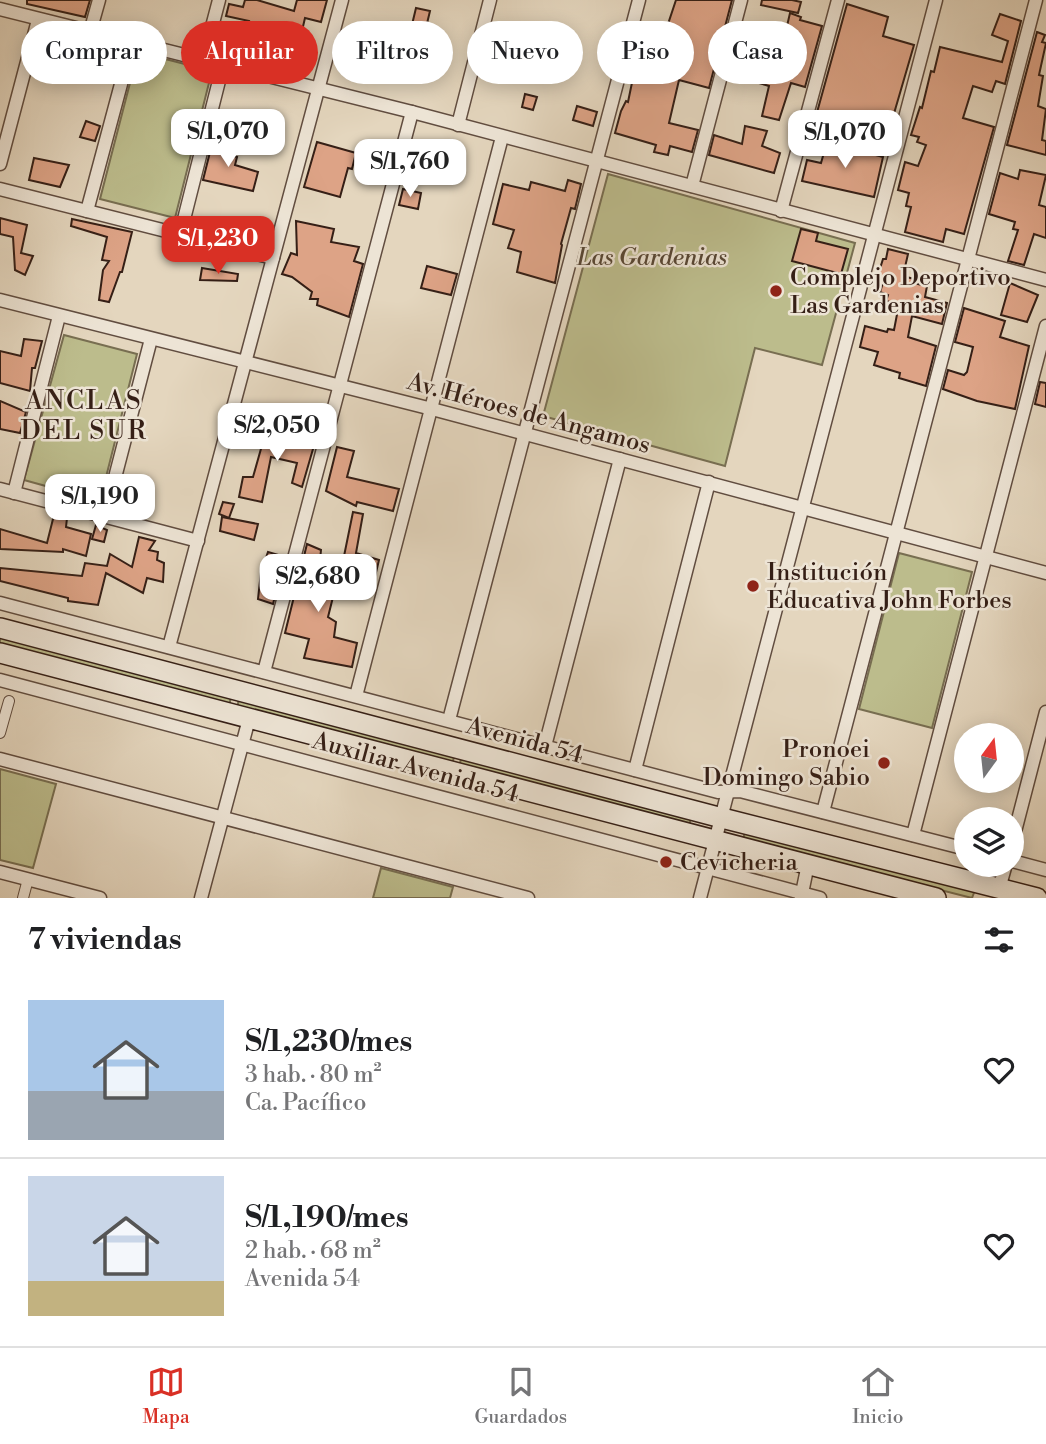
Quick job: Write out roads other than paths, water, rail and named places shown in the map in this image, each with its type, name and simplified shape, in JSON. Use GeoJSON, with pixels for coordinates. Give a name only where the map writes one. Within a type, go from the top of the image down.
{"type":"FeatureCollection","features":[{"type":"Feature","properties":{"kind":"main road","name":"Avenida 54"},"geometry":{"type":"LineString","coordinates":[[0,628],[1037,898]]}},
{"type":"Feature","properties":{"kind":"main road","name":"Avenida 54"},"geometry":{"type":"LineString","coordinates":[[0,653],[808,864],[897,893],[936,898]]}},
{"type":"Feature","properties":{"kind":"street"},"geometry":{"type":"LineString","coordinates":[[93,21],[99,0]]}},
{"type":"Feature","properties":{"kind":"street"},"geometry":{"type":"LineString","coordinates":[[213,21],[219,0]]}},
{"type":"Feature","properties":{"kind":"street"},"geometry":{"type":"LineString","coordinates":[[169,647],[342,0]]}},
{"type":"Feature","properties":{"kind":"street"},"geometry":{"type":"LineString","coordinates":[[458,125],[490,0]]}},
{"type":"Feature","properties":{"kind":"street"},"geometry":{"type":"LineString","coordinates":[[449,720],[639,0]]}},
{"type":"Feature","properties":{"kind":"street"},"geometry":{"type":"LineString","coordinates":[[692,187],[741,0]]}},
{"type":"Feature","properties":{"kind":"street"},"geometry":{"type":"LineString","coordinates":[[781,211],[838,0]]}},
{"type":"Feature","properties":{"kind":"street"},"geometry":{"type":"LineString","coordinates":[[700,898],[936,0]]}},
{"type":"Feature","properties":{"kind":"street"},"geometry":{"type":"LineString","coordinates":[[823,812],[1036,0]]}},
{"type":"Feature","properties":{"kind":"street"},"geometry":{"type":"LineString","coordinates":[[0,9],[46,21]]}},
{"type":"Feature","properties":{"kind":"street"},"geometry":{"type":"LineString","coordinates":[[0,164],[38,19]]}},
{"type":"Feature","properties":{"kind":"street"},"geometry":{"type":"LineString","coordinates":[[87,211],[121,84]]}},
{"type":"Feature","properties":{"kind":"street"},"geometry":{"type":"LineString","coordinates":[[180,235],[218,84]]}},
{"type":"Feature","properties":{"kind":"street"},"geometry":{"type":"LineString","coordinates":[[295,84],[412,112],[1046,280]]}},
{"type":"Feature","properties":{"kind":"street"},"geometry":{"type":"LineString","coordinates":[[264,672],[412,112]]}},
{"type":"Feature","properties":{"kind":"street"},"geometry":{"type":"LineString","coordinates":[[356,695],[502,137]]}},
{"type":"Feature","properties":{"kind":"street"},"geometry":{"type":"LineString","coordinates":[[0,189],[273,258]]}},
{"type":"Feature","properties":{"kind":"street","name":"Av. Héroes de Angamos"},"geometry":{"type":"LineString","coordinates":[[0,300],[432,409],[1046,573]]}},
{"type":"Feature","properties":{"kind":"street"},"geometry":{"type":"LineString","coordinates":[[14,493],[59,316]]}},
{"type":"Feature","properties":{"kind":"street"},"geometry":{"type":"LineString","coordinates":[[913,835],[1046,326]]}},
{"type":"Feature","properties":{"kind":"street"},"geometry":{"type":"LineString","coordinates":[[105,516],[151,339]]}},
{"type":"Feature","properties":{"kind":"street"},"geometry":{"type":"LineString","coordinates":[[545,746],[620,459]]}},
{"type":"Feature","properties":{"kind":"street"},"geometry":{"type":"LineString","coordinates":[[635,770],[709,482]]}},
{"type":"Feature","properties":{"kind":"street"},"geometry":{"type":"LineString","coordinates":[[0,489],[198,541]]}},
{"type":"Feature","properties":{"kind":"street"},"geometry":{"type":"LineString","coordinates":[[0,603],[718,792],[740,791],[954,846]]}},
{"type":"Feature","properties":{"kind":"street","name":"Auxiliar Avenida 54"},"geometry":{"type":"LineString","coordinates":[[0,680],[708,867],[802,896],[820,898]]}},
{"type":"Feature","properties":{"kind":"street"},"geometry":{"type":"LineString","coordinates":[[0,733],[9,701]]}},
{"type":"Feature","properties":{"kind":"street"},"geometry":{"type":"LineString","coordinates":[[1021,807],[1046,712]]}},
{"type":"Feature","properties":{"kind":"street"},"geometry":{"type":"LineString","coordinates":[[201,898],[249,719]]}},
{"type":"Feature","properties":{"kind":"street"},"geometry":{"type":"LineString","coordinates":[[0,759],[528,898]]}},
{"type":"Feature","properties":{"kind":"street"},"geometry":{"type":"LineString","coordinates":[[802,896],[808,864]]}},
{"type":"Feature","properties":{"kind":"street"},"geometry":{"type":"LineString","coordinates":[[1024,864],[1046,870]]}},
{"type":"Feature","properties":{"kind":"street"},"geometry":{"type":"LineString","coordinates":[[0,872],[100,898]]}},
{"type":"Feature","properties":{"kind":"street"},"geometry":{"type":"LineString","coordinates":[[999,888],[1002,877]]}},
{"type":"Feature","properties":{"kind":"street"},"geometry":{"type":"LineString","coordinates":[[23,898],[28,880]]}},
{"type":"Feature","properties":{"kind":"place","name":"Complejo Deportivo Las Gardenias"},"geometry":{"type":"Point","coordinates":[776,291]}},
{"type":"Feature","properties":{"kind":"place","name":"Institución Educativa John Forbes"},"geometry":{"type":"Point","coordinates":[753,586]}},
{"type":"Feature","properties":{"kind":"place","name":"Pronoei Domingo Sabio"},"geometry":{"type":"Point","coordinates":[884,763]}},
{"type":"Feature","properties":{"kind":"place","name":"Cevicheria"},"geometry":{"type":"Point","coordinates":[666,862]}},
{"type":"Feature","properties":{"kind":"district","name":"ANCLAS DEL SUR"},"geometry":{"type":"Point","coordinates":[84,415]}},
{"type":"Feature","properties":{"kind":"park label","name":"Las Gardenias"},"geometry":{"type":"Point","coordinates":[652,257]}}]}
